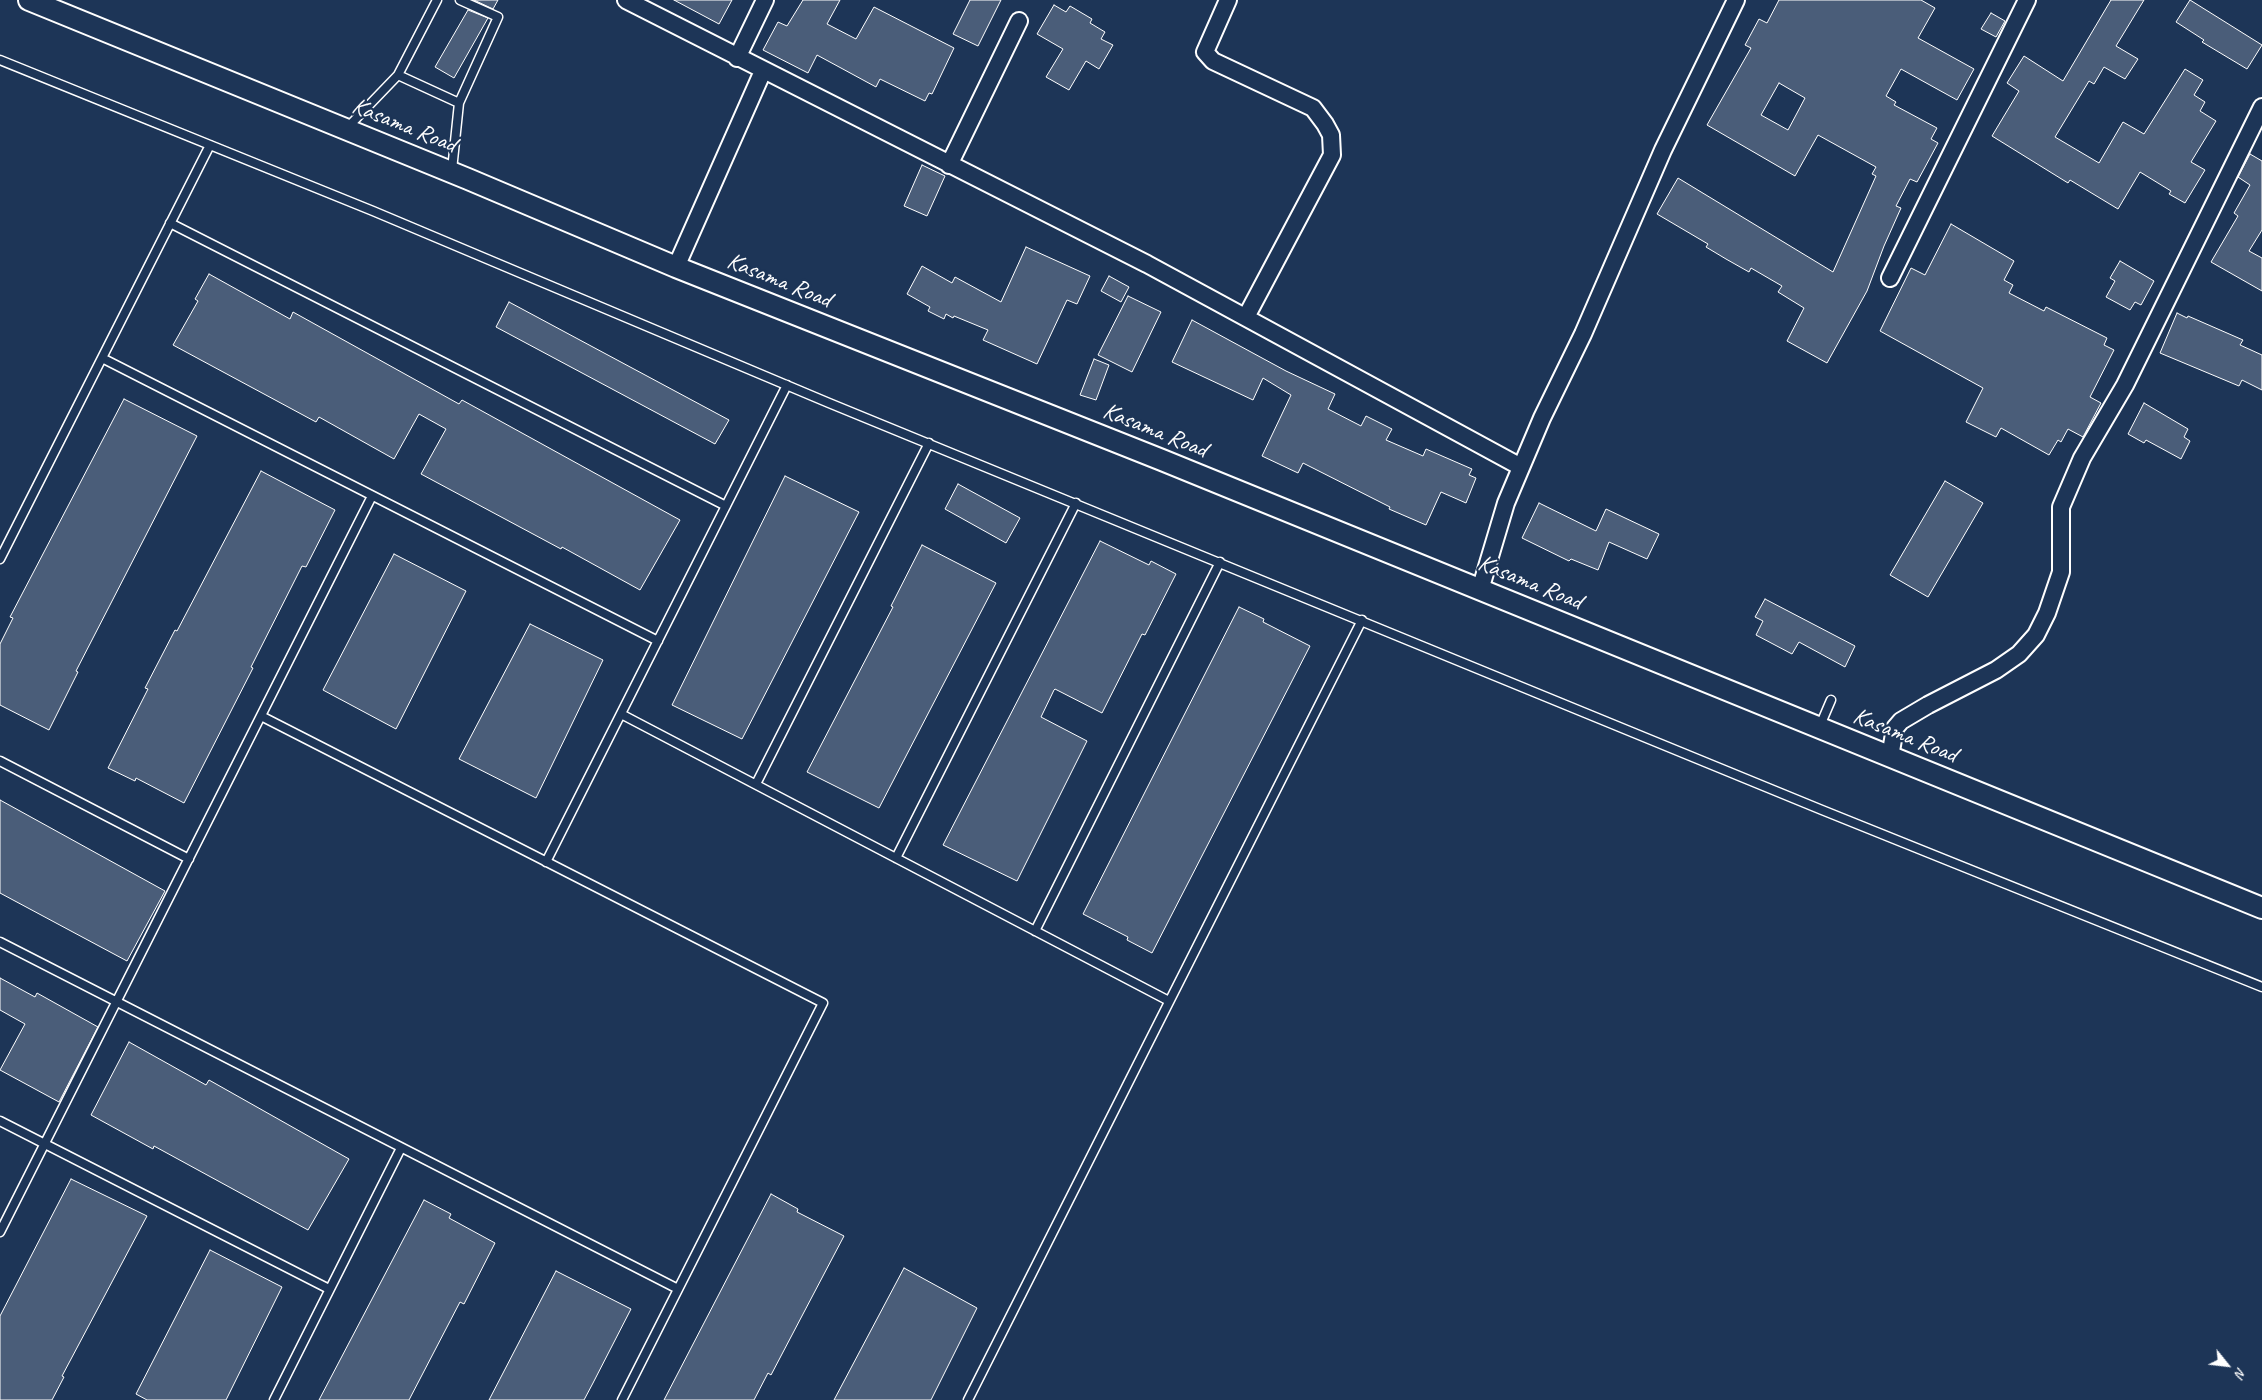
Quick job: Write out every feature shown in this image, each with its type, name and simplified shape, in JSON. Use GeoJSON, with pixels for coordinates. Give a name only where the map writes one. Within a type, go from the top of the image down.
{"type":"FeatureCollection","features":[{"type":"Feature","properties":{"kind":"street","name":"Kasama Road"},"geometry":{"type":"LineString","coordinates":[[29,0],[452,172],[676,267],[1480,590],[2262,908]]}},
{"type":"Feature","properties":{"kind":"street"},"geometry":{"type":"LineString","coordinates":[[626,0],[737,58],[1147,264],[1521,467]]}},
{"type":"Feature","properties":{"kind":"street"},"geometry":{"type":"LineString","coordinates":[[737,58],[764,0]]}},
{"type":"Feature","properties":{"kind":"street"},"geometry":{"type":"LineString","coordinates":[[1228,0],[1205,52],[1213,61],[1313,108],[1326,124],[1331,135],[1332,155],[1246,317]]}},
{"type":"Feature","properties":{"kind":"street"},"geometry":{"type":"LineString","coordinates":[[1480,590],[1506,503],[1521,467],[1583,334],[1663,150],[1736,0]]}},
{"type":"Feature","properties":{"kind":"street"},"geometry":{"type":"LineString","coordinates":[[1890,278],[2027,0]]}},
{"type":"Feature","properties":{"kind":"street"},"geometry":{"type":"LineString","coordinates":[[950,165],[1019,21]]}},
{"type":"Feature","properties":{"kind":"street"},"geometry":{"type":"LineString","coordinates":[[676,267],[763,71]]}},
{"type":"Feature","properties":{"kind":"street"},"geometry":{"type":"LineString","coordinates":[[1890,757],[1895,728],[1901,721],[1996,670],[2019,654],[2036,635],[2047,613],[2061,572],[2061,507],[2082,458],[2125,385],[2262,107]]}},
{"type":"Feature","properties":{"kind":"lane"},"geometry":{"type":"LineString","coordinates":[[345,129],[398,75],[437,0]]}},
{"type":"Feature","properties":{"kind":"lane"},"geometry":{"type":"LineString","coordinates":[[452,172],[459,103],[498,17],[460,0]]}},
{"type":"Feature","properties":{"kind":"lane"},"geometry":{"type":"LineString","coordinates":[[0,60],[373,211],[787,385],[1822,810],[2262,987]]}},
{"type":"Feature","properties":{"kind":"lane"},"geometry":{"type":"LineString","coordinates":[[398,75],[459,103]]}},
{"type":"Feature","properties":{"kind":"lane"},"geometry":{"type":"LineString","coordinates":[[0,559],[210,145]]}},
{"type":"Feature","properties":{"kind":"lane"},"geometry":{"type":"LineString","coordinates":[[170,223],[726,506]]}},
{"type":"Feature","properties":{"kind":"lane"},"geometry":{"type":"LineString","coordinates":[[102,358],[658,641]]}},
{"type":"Feature","properties":{"kind":"lane"},"geometry":{"type":"LineString","coordinates":[[546,862],[787,385]]}},
{"type":"Feature","properties":{"kind":"lane"},"geometry":{"type":"LineString","coordinates":[[756,784],[929,443]]}},
{"type":"Feature","properties":{"kind":"lane"},"geometry":{"type":"LineString","coordinates":[[0,1232],[372,496]]}},
{"type":"Feature","properties":{"kind":"lane"},"geometry":{"type":"LineString","coordinates":[[896,858],[1076,503]]}},
{"type":"Feature","properties":{"kind":"lane"},"geometry":{"type":"LineString","coordinates":[[1035,931],[1220,562]]}},
{"type":"Feature","properties":{"kind":"lane"},"geometry":{"type":"LineString","coordinates":[[968,1400],[1362,620]]}},
{"type":"Feature","properties":{"kind":"lane"},"geometry":{"type":"LineString","coordinates":[[1819,728],[1831,700]]}},
{"type":"Feature","properties":{"kind":"lane"},"geometry":{"type":"LineString","coordinates":[[621,714],[1169,1001]]}},
{"type":"Feature","properties":{"kind":"lane"},"geometry":{"type":"LineString","coordinates":[[261,716],[823,1003],[622,1400]]}},
{"type":"Feature","properties":{"kind":"lane"},"geometry":{"type":"LineString","coordinates":[[0,760],[189,859]]}},
{"type":"Feature","properties":{"kind":"lane"},"geometry":{"type":"LineString","coordinates":[[0,942],[678,1289]]}},
{"type":"Feature","properties":{"kind":"lane"},"geometry":{"type":"LineString","coordinates":[[0,1121],[330,1289]]}},
{"type":"Feature","properties":{"kind":"lane"},"geometry":{"type":"LineString","coordinates":[[274,1400],[401,1148]]}},
{"type":"Feature","properties":{"kind":"building"},"geometry":{"type":"Polygon","coordinates":[[[474,0],[498,0],[493,9],[474,0]]]}},
{"type":"Feature","properties":{"kind":"building"},"geometry":{"type":"Polygon","coordinates":[[[674,0],[732,0],[719,24],[674,0]]]}},
{"type":"Feature","properties":{"kind":"building"},"geometry":{"type":"Polygon","coordinates":[[[803,0],[840,0],[827,24],[856,39],[874,7],[954,48],[932,94],[929,93],[925,101],[880,79],[876,87],[817,55],[808,73],[763,50],[778,22],[787,26],[803,0]]]}},
{"type":"Feature","properties":{"kind":"building"},"geometry":{"type":"Polygon","coordinates":[[[970,0],[1001,0],[978,46],[953,34],[970,0]]]}},
{"type":"Feature","properties":{"kind":"building"},"geometry":{"type":"Polygon","coordinates":[[[1779,0],[1921,0],[1935,8],[1918,38],[1974,69],[1957,100],[1901,69],[1886,96],[1896,102],[1894,105],[1937,128],[1931,139],[1938,143],[1917,182],[1910,179],[1896,206],[1901,208],[1867,291],[1827,363],[1787,341],[1804,308],[1778,292],[1782,286],[1751,268],[1749,272],[1726,259],[1706,247],[1708,244],[1657,214],[1678,178],[1833,272],[1876,176],[1872,174],[1876,167],[1818,135],[1795,176],[1707,125],[1751,48],[1745,45],[1759,19],[1767,23],[1779,0]],[[1779,83],[1761,115],[1788,130],[1805,98],[1779,83]]]}},
{"type":"Feature","properties":{"kind":"building"},"geometry":{"type":"Polygon","coordinates":[[[2111,0],[2144,0],[2116,46],[2138,59],[2125,79],[2104,67],[2094,84],[2089,81],[2055,137],[2099,163],[2123,122],[2144,134],[2185,69],[2203,80],[2194,95],[2205,102],[2200,111],[2216,121],[2191,162],[2205,170],[2185,203],[2169,194],[2171,191],[2140,172],[2118,209],[2070,180],[2068,183],[1992,136],[2019,91],[2007,83],[2024,56],[2063,81],[2111,0]]]}},
{"type":"Feature","properties":{"kind":"building"},"geometry":{"type":"Polygon","coordinates":[[[2190,0],[2262,45],[2247,69],[2202,42],[2204,40],[2176,22],[2190,0]]]}},
{"type":"Feature","properties":{"kind":"building"},"geometry":{"type":"Polygon","coordinates":[[[1054,5],[1066,12],[1070,6],[1092,19],[1090,23],[1105,32],[1101,39],[1113,45],[1099,69],[1086,61],[1069,90],[1046,77],[1063,49],[1037,34],[1054,5]]]}},
{"type":"Feature","properties":{"kind":"building"},"geometry":{"type":"Polygon","coordinates":[[[468,10],[488,18],[454,78],[435,67],[468,10]]]}},
{"type":"Feature","properties":{"kind":"building"},"geometry":{"type":"Polygon","coordinates":[[[1991,13],[2005,21],[1996,37],[1981,29],[1991,13]]]}},
{"type":"Feature","properties":{"kind":"building"},"geometry":{"type":"Polygon","coordinates":[[[2250,154],[2262,161],[2262,230],[2249,251],[2262,258],[2262,291],[2211,262],[2238,216],[2234,213],[2250,185],[2238,177],[2250,154]]]}},
{"type":"Feature","properties":{"kind":"building"},"geometry":{"type":"Polygon","coordinates":[[[922,165],[945,176],[927,216],[904,206],[922,165]]]}},
{"type":"Feature","properties":{"kind":"building"},"geometry":{"type":"Polygon","coordinates":[[[1951,224],[2014,261],[2004,280],[2013,285],[2009,293],[2044,311],[2046,307],[2107,338],[2104,345],[2114,350],[2090,397],[2101,403],[2083,437],[2068,429],[2061,442],[2058,440],[2049,455],[2001,428],[1996,437],[1966,422],[1983,388],[1880,331],[1911,268],[1925,275],[1951,224]]]}},
{"type":"Feature","properties":{"kind":"building"},"geometry":{"type":"Polygon","coordinates":[[[1026,247],[1090,276],[1077,304],[1067,300],[1037,364],[983,340],[988,330],[946,314],[944,319],[928,311],[930,307],[907,294],[922,266],[952,283],[955,277],[1001,302],[1026,247]]]}},
{"type":"Feature","properties":{"kind":"building"},"geometry":{"type":"Polygon","coordinates":[[[2120,261],[2154,281],[2141,305],[2135,302],[2130,310],[2106,297],[2115,281],[2110,278],[2120,261]]]}},
{"type":"Feature","properties":{"kind":"building"},"geometry":{"type":"Polygon","coordinates":[[[209,274],[290,319],[293,312],[459,404],[462,400],[680,520],[640,590],[421,474],[446,429],[419,414],[394,459],[319,417],[316,422],[173,345],[198,301],[195,299],[209,274]]]}},
{"type":"Feature","properties":{"kind":"building"},"geometry":{"type":"Polygon","coordinates":[[[1109,276],[1129,287],[1121,302],[1101,291],[1109,276]]]}},
{"type":"Feature","properties":{"kind":"building"},"geometry":{"type":"Polygon","coordinates":[[[1128,296],[1161,312],[1132,372],[1098,355],[1128,296]]]}},
{"type":"Feature","properties":{"kind":"building"},"geometry":{"type":"Polygon","coordinates":[[[509,302],[729,420],[715,444],[496,327],[509,302]]]}},
{"type":"Feature","properties":{"kind":"building"},"geometry":{"type":"Polygon","coordinates":[[[2177,313],[2243,340],[2240,345],[2262,355],[2262,390],[2242,380],[2239,386],[2160,353],[2177,313]]]}},
{"type":"Feature","properties":{"kind":"building"},"geometry":{"type":"Polygon","coordinates":[[[1192,320],[1286,371],[1335,394],[1328,409],[1361,426],[1366,416],[1392,429],[1386,440],[1423,456],[1426,449],[1472,469],[1469,475],[1476,478],[1466,503],[1441,492],[1426,525],[1389,509],[1390,507],[1303,463],[1298,473],[1262,456],[1291,395],[1263,378],[1253,400],[1172,362],[1192,320]]]}},
{"type":"Feature","properties":{"kind":"building"},"geometry":{"type":"Polygon","coordinates":[[[1094,359],[1109,365],[1096,400],[1080,395],[1094,359]]]}},
{"type":"Feature","properties":{"kind":"building"},"geometry":{"type":"Polygon","coordinates":[[[124,399],[197,436],[76,671],[78,672],[49,730],[0,705],[0,644],[13,618],[10,617],[124,399]]]}},
{"type":"Feature","properties":{"kind":"building"},"geometry":{"type":"Polygon","coordinates":[[[2144,403],[2188,429],[2184,437],[2190,441],[2181,459],[2146,440],[2144,443],[2128,434],[2144,403]]]}},
{"type":"Feature","properties":{"kind":"building"},"geometry":{"type":"Polygon","coordinates":[[[261,471],[335,510],[306,567],[302,566],[251,667],[253,668],[184,803],[136,778],[135,781],[108,768],[148,689],[145,688],[261,471]]]}},
{"type":"Feature","properties":{"kind":"building"},"geometry":{"type":"Polygon","coordinates":[[[785,476],[859,512],[742,739],[672,705],[785,476]]]}},
{"type":"Feature","properties":{"kind":"building"},"geometry":{"type":"Polygon","coordinates":[[[1945,481],[1983,503],[1928,597],[1890,575],[1945,481]]]}},
{"type":"Feature","properties":{"kind":"building"},"geometry":{"type":"Polygon","coordinates":[[[958,484],[1020,518],[1006,543],[945,509],[958,484]]]}},
{"type":"Feature","properties":{"kind":"building"},"geometry":{"type":"Polygon","coordinates":[[[1539,503],[1596,531],[1606,509],[1659,534],[1647,559],[1609,542],[1598,570],[1571,559],[1569,561],[1522,538],[1539,503]]]}},
{"type":"Feature","properties":{"kind":"building"},"geometry":{"type":"Polygon","coordinates":[[[1100,541],[1149,565],[1151,561],[1176,574],[1145,635],[1142,634],[1102,713],[1054,690],[1041,717],[1087,741],[1017,881],[943,845],[1100,541]]]}},
{"type":"Feature","properties":{"kind":"building"},"geometry":{"type":"Polygon","coordinates":[[[922,545],[996,583],[879,808],[807,772],[893,607],[891,606],[922,545]]]}},
{"type":"Feature","properties":{"kind":"building"},"geometry":{"type":"Polygon","coordinates":[[[394,554],[466,591],[396,729],[323,690],[394,554]]]}},
{"type":"Feature","properties":{"kind":"building"},"geometry":{"type":"Polygon","coordinates":[[[1765,599],[1855,646],[1845,667],[1799,642],[1792,654],[1756,635],[1763,621],[1755,617],[1765,599]]]}},
{"type":"Feature","properties":{"kind":"building"},"geometry":{"type":"Polygon","coordinates":[[[1239,607],[1264,619],[1263,622],[1310,646],[1152,953],[1127,940],[1128,937],[1083,914],[1239,607]]]}},
{"type":"Feature","properties":{"kind":"building"},"geometry":{"type":"Polygon","coordinates":[[[530,624],[603,660],[536,798],[459,759],[530,624]]]}},
{"type":"Feature","properties":{"kind":"building"},"geometry":{"type":"Polygon","coordinates":[[[0,800],[165,891],[127,961],[0,893],[0,800]]]}},
{"type":"Feature","properties":{"kind":"building"},"geometry":{"type":"Polygon","coordinates":[[[0,978],[35,997],[37,993],[98,1027],[59,1102],[0,1070],[25,1024],[0,1010],[0,978]]]}},
{"type":"Feature","properties":{"kind":"building"},"geometry":{"type":"Polygon","coordinates":[[[129,1042],[206,1085],[209,1080],[349,1159],[308,1230],[154,1146],[153,1149],[91,1115],[129,1042]]]}},
{"type":"Feature","properties":{"kind":"building"},"geometry":{"type":"Polygon","coordinates":[[[71,1179],[147,1216],[62,1376],[64,1377],[52,1400],[0,1400],[0,1316],[71,1179]]]}},
{"type":"Feature","properties":{"kind":"building"},"geometry":{"type":"Polygon","coordinates":[[[771,1194],[798,1209],[797,1212],[844,1236],[771,1375],[768,1373],[754,1400],[664,1400],[771,1194]]]}},
{"type":"Feature","properties":{"kind":"building"},"geometry":{"type":"Polygon","coordinates":[[[424,1200],[451,1214],[449,1218],[495,1243],[464,1304],[460,1302],[409,1400],[319,1400],[424,1200]]]}},
{"type":"Feature","properties":{"kind":"building"},"geometry":{"type":"Polygon","coordinates":[[[210,1250],[282,1287],[226,1400],[147,1400],[136,1394],[210,1250]]]}},
{"type":"Feature","properties":{"kind":"building"},"geometry":{"type":"Polygon","coordinates":[[[904,1268],[977,1308],[931,1400],[834,1400],[904,1268]]]}},
{"type":"Feature","properties":{"kind":"building"},"geometry":{"type":"Polygon","coordinates":[[[556,1271],[631,1309],[593,1383],[584,1400],[489,1400],[556,1271]]]}}]}
